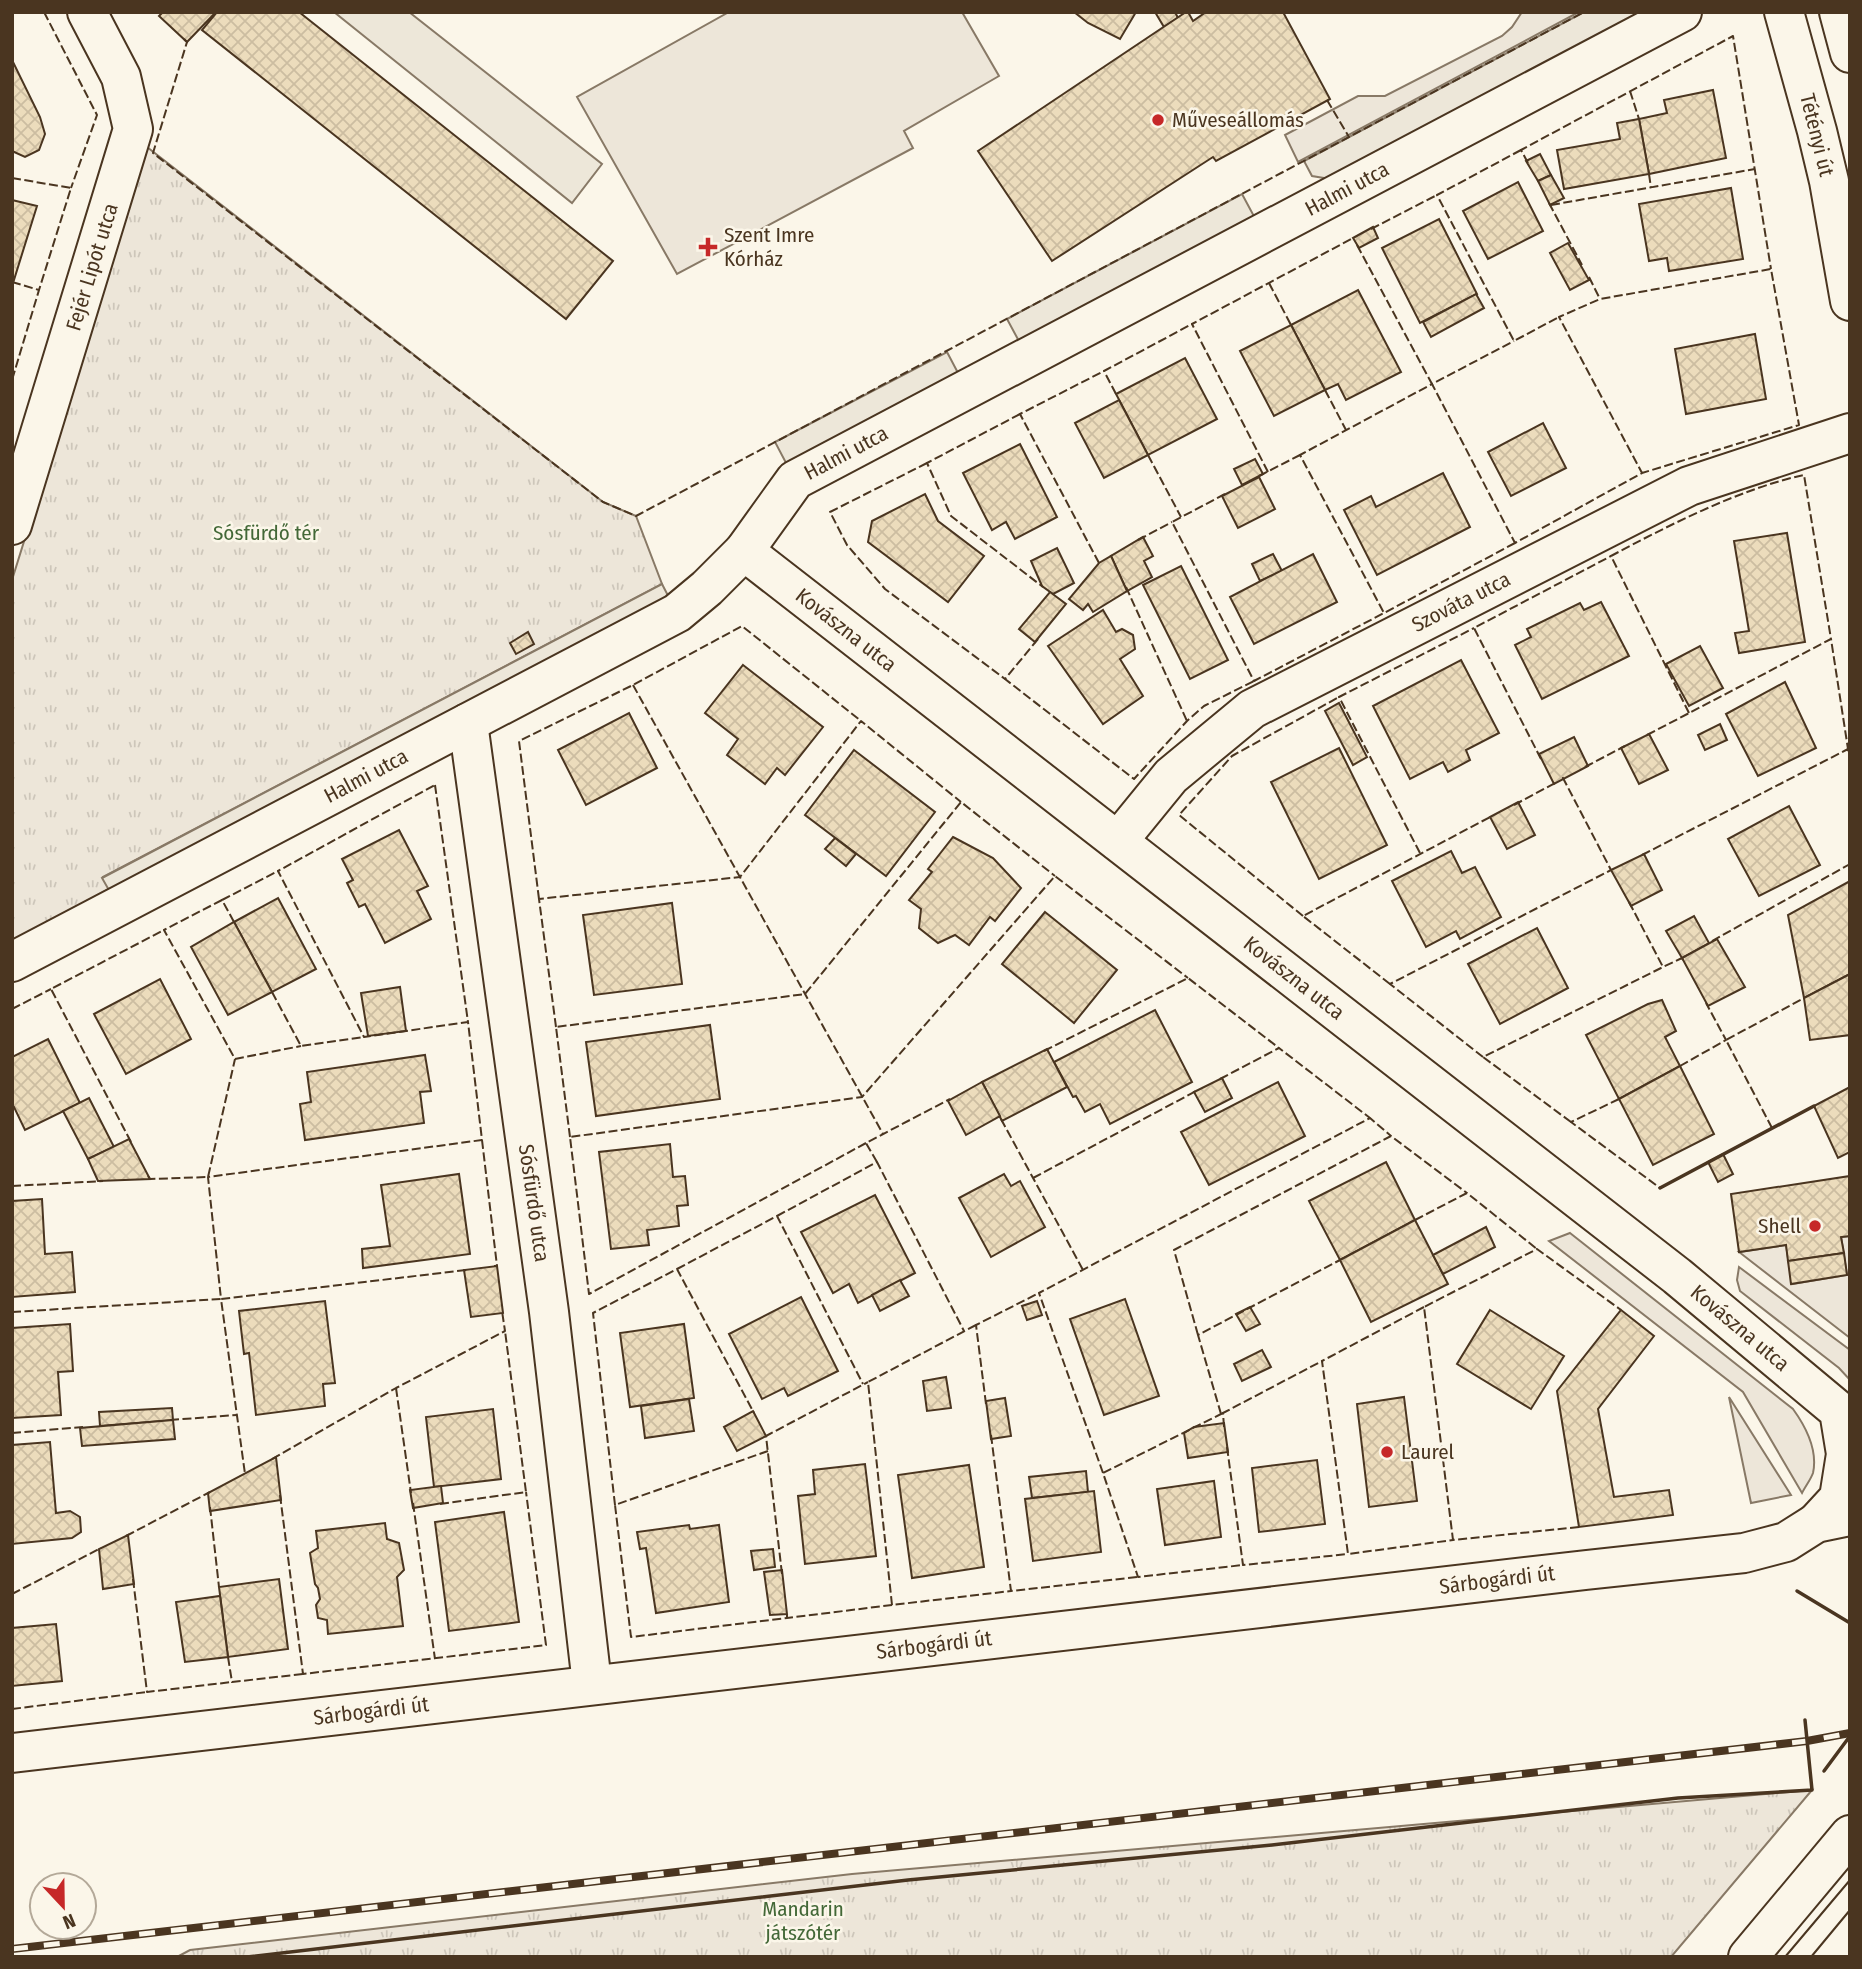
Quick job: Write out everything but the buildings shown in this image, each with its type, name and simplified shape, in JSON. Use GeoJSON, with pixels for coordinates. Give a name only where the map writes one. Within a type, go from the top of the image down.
{"type":"FeatureCollection","features":[{"type":"Feature","properties":{"kind":"street","name":"Fejér Lipót utca"},"geometry":{"type":"LineString","coordinates":[[12,525],[133,129],[121,77],[87,12]]}},
{"type":"Feature","properties":{"kind":"street","name":"Halmi utca"},"geometry":{"type":"LineString","coordinates":[[12,962],[677,613],[744,551],[795,480],[1682,12]]}},
{"type":"Feature","properties":{"kind":"street","name":"Tétényi út"},"geometry":{"type":"LineString","coordinates":[[1784,12],[1829,181],[1850,302]]}},
{"type":"Feature","properties":{"kind":"street"},"geometry":{"type":"LineString","coordinates":[[1839,12],[1850,53]]}},
{"type":"Feature","properties":{"kind":"street","name":"Szováta utca"},"geometry":{"type":"LineString","coordinates":[[1118,841],[1171,776],[1252,709],[1689,486],[1850,433]]}},
{"type":"Feature","properties":{"kind":"street","name":"Kovászna utca"},"geometry":{"type":"LineString","coordinates":[[744,551],[1677,1276],[1844,1417],[1846,1454],[1833,1519]]}},
{"type":"Feature","properties":{"kind":"street","name":"Sósfürdő utca"},"geometry":{"type":"LineString","coordinates":[[468,723],[547,1298],[592,1684]]}},
{"type":"Feature","properties":{"kind":"street","name":"Sárbogárdi út"},"geometry":{"type":"LineString","coordinates":[[12,1753],[1744,1553],[1786,1542],[1833,1519]]}},
{"type":"Feature","properties":{"kind":"street"},"geometry":{"type":"LineString","coordinates":[[1748,1957],[1850,1835]]}},
{"type":"Feature","properties":{"kind":"green space"},"geometry":{"type":"Polygon","coordinates":[[[729,12],[962,12],[999,76],[904,131],[913,148],[677,274],[577,97],[729,12]]]}},
{"type":"Feature","properties":{"kind":"green space"},"geometry":{"type":"Polygon","coordinates":[[[1522,12],[1579,12],[1298,162],[1285,135],[1358,96],[1385,96],[1502,36],[1522,12]]]}},
{"type":"Feature","properties":{"kind":"green space","name":"Sósfürdő tér"},"geometry":{"type":"Polygon","coordinates":[[[147,147],[603,502],[636,516],[662,584],[103,877],[109,889],[12,942],[12,580],[147,147]]]}},
{"type":"Feature","properties":{"kind":"green space"},"geometry":{"type":"Polygon","coordinates":[[[1570,1233],[1793,1409],[1806,1431],[1814,1456],[1813,1473],[1802,1493],[1743,1392],[1549,1241],[1570,1233]]]}},
{"type":"Feature","properties":{"kind":"green space"},"geometry":{"type":"Polygon","coordinates":[[[1850,1236],[1850,1338],[1739,1252],[1786,1245],[1792,1284],[1847,1275],[1841,1237],[1850,1236]]]}},
{"type":"Feature","properties":{"kind":"green space"},"geometry":{"type":"Polygon","coordinates":[[[1739,1267],[1850,1350],[1850,1380],[1839,1368],[1740,1291],[1737,1280],[1739,1267]]]}},
{"type":"Feature","properties":{"kind":"green space"},"geometry":{"type":"Polygon","coordinates":[[[1729,1397],[1791,1495],[1751,1503],[1729,1397]]]}},
{"type":"Feature","properties":{"kind":"green space","name":"Mandarin játszótér"},"geometry":{"type":"Polygon","coordinates":[[[1812,1790],[1671,1957],[177,1957],[190,1950],[852,1874],[1812,1790]]]}},
{"type":"Feature","properties":{"kind":"shaded area"},"geometry":{"type":"Polygon","coordinates":[[[334,12],[409,12],[602,164],[572,203],[334,12]]]}},
{"type":"Feature","properties":{"kind":"shaded area"},"geometry":{"type":"Polygon","coordinates":[[[1584,12],[1682,12],[1330,179],[1312,176],[1304,161],[1584,12]]]}},
{"type":"Feature","properties":{"kind":"shaded area"},"geometry":{"type":"Polygon","coordinates":[[[1242,194],[1263,233],[1028,358],[1007,319],[1242,194]]]}},
{"type":"Feature","properties":{"kind":"shaded area"},"geometry":{"type":"Polygon","coordinates":[[[947,352],[967,390],[795,480],[775,442],[947,352]]]}},
{"type":"Feature","properties":{"kind":"shaded area"},"geometry":{"type":"Polygon","coordinates":[[[662,584],[677,613],[118,906],[102,878],[662,584]]]}},
{"type":"Feature","properties":{"kind":"tram line"},"geometry":{"type":"LineString","coordinates":[[1785,1957],[1850,1880]]}},
{"type":"Feature","properties":{"kind":"tram line"},"geometry":{"type":"LineString","coordinates":[[1811,1957],[1850,1910]]}},
{"type":"Feature","properties":{"kind":"railway"},"geometry":{"type":"LineString","coordinates":[[12,1949],[1807,1741],[1850,1733]]}},
{"type":"Feature","properties":{"kind":"fence"},"geometry":{"type":"LineString","coordinates":[[44,12],[97,115],[71,188]]}},
{"type":"Feature","properties":{"kind":"fence"},"geometry":{"type":"LineString","coordinates":[[184,39],[187,42],[153,153],[603,502],[636,516],[1584,12]]}},
{"type":"Feature","properties":{"kind":"fence"},"geometry":{"type":"LineString","coordinates":[[1528,163],[1521,150],[1733,36],[1771,269]]}},
{"type":"Feature","properties":{"kind":"fence"},"geometry":{"type":"LineString","coordinates":[[1630,91],[1639,119]]}},
{"type":"Feature","properties":{"kind":"fence"},"geometry":{"type":"LineString","coordinates":[[1327,100],[1349,137]]}},
{"type":"Feature","properties":{"kind":"fence"},"geometry":{"type":"LineString","coordinates":[[1521,150],[1437,195],[1514,341],[1559,317]]}},
{"type":"Feature","properties":{"kind":"fence"},"geometry":{"type":"LineString","coordinates":[[1551,205],[1755,169]]}},
{"type":"Feature","properties":{"kind":"fence"},"geometry":{"type":"LineString","coordinates":[[1649,174],[1651,188]]}},
{"type":"Feature","properties":{"kind":"fence"},"geometry":{"type":"LineString","coordinates":[[12,178],[71,188],[39,290]]}},
{"type":"Feature","properties":{"kind":"fence"},"geometry":{"type":"LineString","coordinates":[[1371,229],[1437,195]]}},
{"type":"Feature","properties":{"kind":"fence"},"geometry":{"type":"LineString","coordinates":[[1549,203],[1582,265]]}},
{"type":"Feature","properties":{"kind":"fence"},"geometry":{"type":"LineString","coordinates":[[1268,472],[1192,324],[1353,238]]}},
{"type":"Feature","properties":{"kind":"fence"},"geometry":{"type":"LineString","coordinates":[[1357,245],[1432,384],[1514,341]]}},
{"type":"Feature","properties":{"kind":"fence"},"geometry":{"type":"LineString","coordinates":[[1515,543],[1384,613],[1300,455],[1432,384],[1515,543],[1642,473],[1799,425],[1771,269],[1600,299],[1559,317],[1642,473]]}},
{"type":"Feature","properties":{"kind":"fence"},"geometry":{"type":"LineString","coordinates":[[1589,277],[1600,299]]}},
{"type":"Feature","properties":{"kind":"fence"},"geometry":{"type":"LineString","coordinates":[[12,282],[39,290],[12,380]]}},
{"type":"Feature","properties":{"kind":"fence"},"geometry":{"type":"LineString","coordinates":[[1269,283],[1291,325]]}},
{"type":"Feature","properties":{"kind":"fence"},"geometry":{"type":"LineString","coordinates":[[1116,394],[1104,371],[1192,324]]}},
{"type":"Feature","properties":{"kind":"fence"},"geometry":{"type":"LineString","coordinates":[[1099,563],[1020,414],[1104,371]]}},
{"type":"Feature","properties":{"kind":"fence"},"geometry":{"type":"LineString","coordinates":[[1325,390],[1346,430]]}},
{"type":"Feature","properties":{"kind":"fence"},"geometry":{"type":"LineString","coordinates":[[1020,414],[927,463],[951,516],[1043,587]]}},
{"type":"Feature","properties":{"kind":"fence"},"geometry":{"type":"LineString","coordinates":[[1148,455],[1181,517]]}},
{"type":"Feature","properties":{"kind":"fence"},"geometry":{"type":"LineString","coordinates":[[1259,476],[1300,455]]}},
{"type":"Feature","properties":{"kind":"fence"},"geometry":{"type":"LineString","coordinates":[[927,463],[830,512],[847,545],[885,589],[1005,679]]}},
{"type":"Feature","properties":{"kind":"fence"},"geometry":{"type":"LineString","coordinates":[[1689,713],[1611,556],[1633,544],[1730,498],[1804,475],[1831,639]]}},
{"type":"Feature","properties":{"kind":"fence"},"geometry":{"type":"LineString","coordinates":[[1225,494],[1172,522],[1254,681],[1384,613]]}},
{"type":"Feature","properties":{"kind":"fence"},"geometry":{"type":"LineString","coordinates":[[1138,540],[1172,522]]}},
{"type":"Feature","properties":{"kind":"fence"},"geometry":{"type":"LineString","coordinates":[[1541,759],[1474,628],[1611,556]]}},
{"type":"Feature","properties":{"kind":"fence"},"geometry":{"type":"LineString","coordinates":[[1126,587],[1187,721]]}},
{"type":"Feature","properties":{"kind":"fence"},"geometry":{"type":"LineString","coordinates":[[539,899],[519,741],[633,685],[742,626],[861,721]]}},
{"type":"Feature","properties":{"kind":"fence"},"geometry":{"type":"LineString","coordinates":[[1420,853],[1339,697],[1474,628]]}},
{"type":"Feature","properties":{"kind":"fence"},"geometry":{"type":"LineString","coordinates":[[1038,639],[1005,679],[1134,779],[1204,706],[1254,681]]}},
{"type":"Feature","properties":{"kind":"fence"},"geometry":{"type":"LineString","coordinates":[[1647,735],[1831,639],[1848,749]]}},
{"type":"Feature","properties":{"kind":"fence"},"geometry":{"type":"LineString","coordinates":[[633,685],[883,1134]]}},
{"type":"Feature","properties":{"kind":"fence"},"geometry":{"type":"LineString","coordinates":[[1303,916],[1179,815],[1232,756],[1339,697]]}},
{"type":"Feature","properties":{"kind":"fence"},"geometry":{"type":"LineString","coordinates":[[556,1027],[539,899],[740,877],[861,721],[961,802]]}},
{"type":"Feature","properties":{"kind":"fence"},"geometry":{"type":"LineString","coordinates":[[1585,767],[1625,746]]}},
{"type":"Feature","properties":{"kind":"fence"},"geometry":{"type":"LineString","coordinates":[[1642,855],[1848,749],[1850,759]]}},
{"type":"Feature","properties":{"kind":"fence"},"geometry":{"type":"LineString","coordinates":[[1483,1057],[1390,984],[1611,870],[1563,778],[1566,777]]}},
{"type":"Feature","properties":{"kind":"fence"},"geometry":{"type":"LineString","coordinates":[[1514,805],[1557,782]]}},
{"type":"Feature","properties":{"kind":"fence"},"geometry":{"type":"LineString","coordinates":[[435,785],[468,1022],[364,1037],[278,871],[435,785]]}},
{"type":"Feature","properties":{"kind":"fence"},"geometry":{"type":"LineString","coordinates":[[570,1137],[556,1027],[805,994],[961,802],[1055,876]]}},
{"type":"Feature","properties":{"kind":"fence"},"geometry":{"type":"LineString","coordinates":[[1390,984],[1303,916],[1492,816]]}},
{"type":"Feature","properties":{"kind":"fence"},"geometry":{"type":"LineString","coordinates":[[1712,941],[1850,864]]}},
{"type":"Feature","properties":{"kind":"fence"},"geometry":{"type":"LineString","coordinates":[[234,922],[222,900],[278,871]]}},
{"type":"Feature","properties":{"kind":"fence"},"geometry":{"type":"LineString","coordinates":[[866,1143],[589,1294],[570,1137],[862,1097],[1055,876],[1188,978]]}},
{"type":"Feature","properties":{"kind":"fence"},"geometry":{"type":"LineString","coordinates":[[222,900],[164,930],[235,1059],[301,1046]]}},
{"type":"Feature","properties":{"kind":"fence"},"geometry":{"type":"LineString","coordinates":[[1629,902],[1663,967]]}},
{"type":"Feature","properties":{"kind":"fence"},"geometry":{"type":"LineString","coordinates":[[131,1142],[51,989],[164,930]]}},
{"type":"Feature","properties":{"kind":"fence"},"geometry":{"type":"LineString","coordinates":[[1571,1122],[1483,1057],[1663,967],[1682,958],[1683,960]]}},
{"type":"Feature","properties":{"kind":"fence"},"geometry":{"type":"LineString","coordinates":[[1044,1051],[1188,978],[1279,1048]]}},
{"type":"Feature","properties":{"kind":"fence"},"geometry":{"type":"LineString","coordinates":[[12,1009],[51,989]]}},
{"type":"Feature","properties":{"kind":"fence"},"geometry":{"type":"LineString","coordinates":[[272,992],[301,1046],[364,1037]]}},
{"type":"Feature","properties":{"kind":"fence"},"geometry":{"type":"LineString","coordinates":[[1772,1128],[1726,1040],[1804,998]]}},
{"type":"Feature","properties":{"kind":"fence"},"geometry":{"type":"LineString","coordinates":[[1680,1066],[1726,1040],[1706,1003]]}},
{"type":"Feature","properties":{"kind":"fence"},"geometry":{"type":"LineString","coordinates":[[466,1270],[221,1299],[208,1177],[482,1140],[468,1022]]}},
{"type":"Feature","properties":{"kind":"fence"},"geometry":{"type":"LineString","coordinates":[[1220,1079],[1279,1048],[1370,1118]]}},
{"type":"Feature","properties":{"kind":"fence"},"geometry":{"type":"LineString","coordinates":[[148,1176],[150,1179],[208,1177],[235,1059]]}},
{"type":"Feature","properties":{"kind":"fence"},"geometry":{"type":"LineString","coordinates":[[1033,1178],[1198,1090]]}},
{"type":"Feature","properties":{"kind":"fence"},"geometry":{"type":"LineString","coordinates":[[877,1162],[866,1143],[950,1099]]}},
{"type":"Feature","properties":{"kind":"fence"},"geometry":{"type":"LineString","coordinates":[[1619,1099],[1571,1122],[1660,1188]]}},
{"type":"Feature","properties":{"kind":"fence"},"geometry":{"type":"LineString","coordinates":[[1103,1473],[1039,1293],[1370,1118],[1391,1136]]}},
{"type":"Feature","properties":{"kind":"fence"},"geometry":{"type":"LineString","coordinates":[[1001,1119],[1083,1270]]}},
{"type":"Feature","properties":{"kind":"fence"},"geometry":{"type":"LineString","coordinates":[[1198,1335],[1174,1250],[1391,1136],[1467,1193]]}},
{"type":"Feature","properties":{"kind":"fence"},"geometry":{"type":"LineString","coordinates":[[482,1140],[497,1266],[494,1266]]}},
{"type":"Feature","properties":{"kind":"fence"},"geometry":{"type":"LineString","coordinates":[[777,1216],[877,1162],[964,1331]]}},
{"type":"Feature","properties":{"kind":"fence"},"geometry":{"type":"LineString","coordinates":[[12,1186],[103,1181]]}},
{"type":"Feature","properties":{"kind":"fence"},"geometry":{"type":"LineString","coordinates":[[1415,1220],[1467,1193],[1537,1249]]}},
{"type":"Feature","properties":{"kind":"fence"},"geometry":{"type":"LineString","coordinates":[[677,1269],[777,1216],[863,1384]]}},
{"type":"Feature","properties":{"kind":"fence"},"geometry":{"type":"LineString","coordinates":[[1579,1527],[1453,1540],[1424,1307],[1537,1249],[1621,1310]]}},
{"type":"Feature","properties":{"kind":"fence"},"geometry":{"type":"LineString","coordinates":[[1221,1414],[1198,1335],[1340,1260]]}},
{"type":"Feature","properties":{"kind":"fence"},"geometry":{"type":"LineString","coordinates":[[615,1505],[593,1313],[677,1269],[754,1413]]}},
{"type":"Feature","properties":{"kind":"fence"},"geometry":{"type":"LineString","coordinates":[[986,1404],[976,1325],[1039,1293]]}},
{"type":"Feature","properties":{"kind":"fence"},"geometry":{"type":"LineString","coordinates":[[12,1312],[221,1299],[245,1474]]}},
{"type":"Feature","properties":{"kind":"fence"},"geometry":{"type":"LineString","coordinates":[[1424,1307],[1322,1361],[1348,1554],[1453,1540]]}},
{"type":"Feature","properties":{"kind":"fence"},"geometry":{"type":"LineString","coordinates":[[272,1459],[396,1388],[505,1331],[502,1311]]}},
{"type":"Feature","properties":{"kind":"fence"},"geometry":{"type":"LineString","coordinates":[[976,1325],[868,1382],[892,1605],[1011,1591]]}},
{"type":"Feature","properties":{"kind":"fence"},"geometry":{"type":"LineString","coordinates":[[440,1504],[526,1492],[505,1331]]}},
{"type":"Feature","properties":{"kind":"fence"},"geometry":{"type":"LineString","coordinates":[[1224,1427],[1223,1413],[1322,1361]]}},
{"type":"Feature","properties":{"kind":"fence"},"geometry":{"type":"LineString","coordinates":[[782,1574],[766,1436],[868,1382]]}},
{"type":"Feature","properties":{"kind":"fence"},"geometry":{"type":"LineString","coordinates":[[396,1388],[411,1493]]}},
{"type":"Feature","properties":{"kind":"fence"},"geometry":{"type":"LineString","coordinates":[[1223,1413],[1103,1473],[1138,1577],[1243,1565]]}},
{"type":"Feature","properties":{"kind":"fence"},"geometry":{"type":"LineString","coordinates":[[170,1420],[237,1415]]}},
{"type":"Feature","properties":{"kind":"fence"},"geometry":{"type":"LineString","coordinates":[[12,1433],[83,1427]]}},
{"type":"Feature","properties":{"kind":"fence"},"geometry":{"type":"LineString","coordinates":[[991,1435],[1011,1591],[1138,1577]]}},
{"type":"Feature","properties":{"kind":"fence"},"geometry":{"type":"LineString","coordinates":[[1227,1447],[1243,1565],[1348,1554]]}},
{"type":"Feature","properties":{"kind":"fence"},"geometry":{"type":"LineString","coordinates":[[768,1451],[615,1505],[631,1637],[787,1618]]}},
{"type":"Feature","properties":{"kind":"fence"},"geometry":{"type":"LineString","coordinates":[[126,1536],[210,1492]]}},
{"type":"Feature","properties":{"kind":"fence"},"geometry":{"type":"LineString","coordinates":[[280,1495],[303,1674],[546,1645],[526,1492]]}},
{"type":"Feature","properties":{"kind":"fence"},"geometry":{"type":"LineString","coordinates":[[413,1503],[435,1659]]}},
{"type":"Feature","properties":{"kind":"fence"},"geometry":{"type":"LineString","coordinates":[[210,1507],[219,1587]]}},
{"type":"Feature","properties":{"kind":"fence"},"geometry":{"type":"LineString","coordinates":[[12,1594],[101,1548]]}},
{"type":"Feature","properties":{"kind":"fence"},"geometry":{"type":"LineString","coordinates":[[133,1579],[147,1692],[232,1682]]}},
{"type":"Feature","properties":{"kind":"fence"},"geometry":{"type":"LineString","coordinates":[[787,1615],[787,1618],[892,1605]]}},
{"type":"Feature","properties":{"kind":"fence"},"geometry":{"type":"LineString","coordinates":[[228,1657],[232,1682],[303,1674]]}},
{"type":"Feature","properties":{"kind":"fence"},"geometry":{"type":"LineString","coordinates":[[12,1709],[147,1692]]}},
{"type":"Feature","properties":{"kind":"wall"},"geometry":{"type":"LineString","coordinates":[[1660,1188],[1814,1106]]}},
{"type":"Feature","properties":{"kind":"wall"},"geometry":{"type":"LineString","coordinates":[[1797,1591],[1850,1623]]}},
{"type":"Feature","properties":{"kind":"wall"},"geometry":{"type":"LineString","coordinates":[[247,1957],[908,1880],[1272,1845],[1678,1798],[1812,1790],[1805,1720]]}},
{"type":"Feature","properties":{"kind":"wall"},"geometry":{"type":"LineString","coordinates":[[1824,1771],[1850,1736]]}},
{"type":"Feature","properties":{"kind":"place","name":"Műveseállomás"},"geometry":{"type":"Point","coordinates":[1158,120]}},
{"type":"Feature","properties":{"kind":"place","name":"Szent Imre Kórház"},"geometry":{"type":"Point","coordinates":[708,247]}},
{"type":"Feature","properties":{"kind":"place","name":"Shell"},"geometry":{"type":"Point","coordinates":[1815,1226]}},
{"type":"Feature","properties":{"kind":"place","name":"Laurel"},"geometry":{"type":"Point","coordinates":[1387,1452]}}]}
